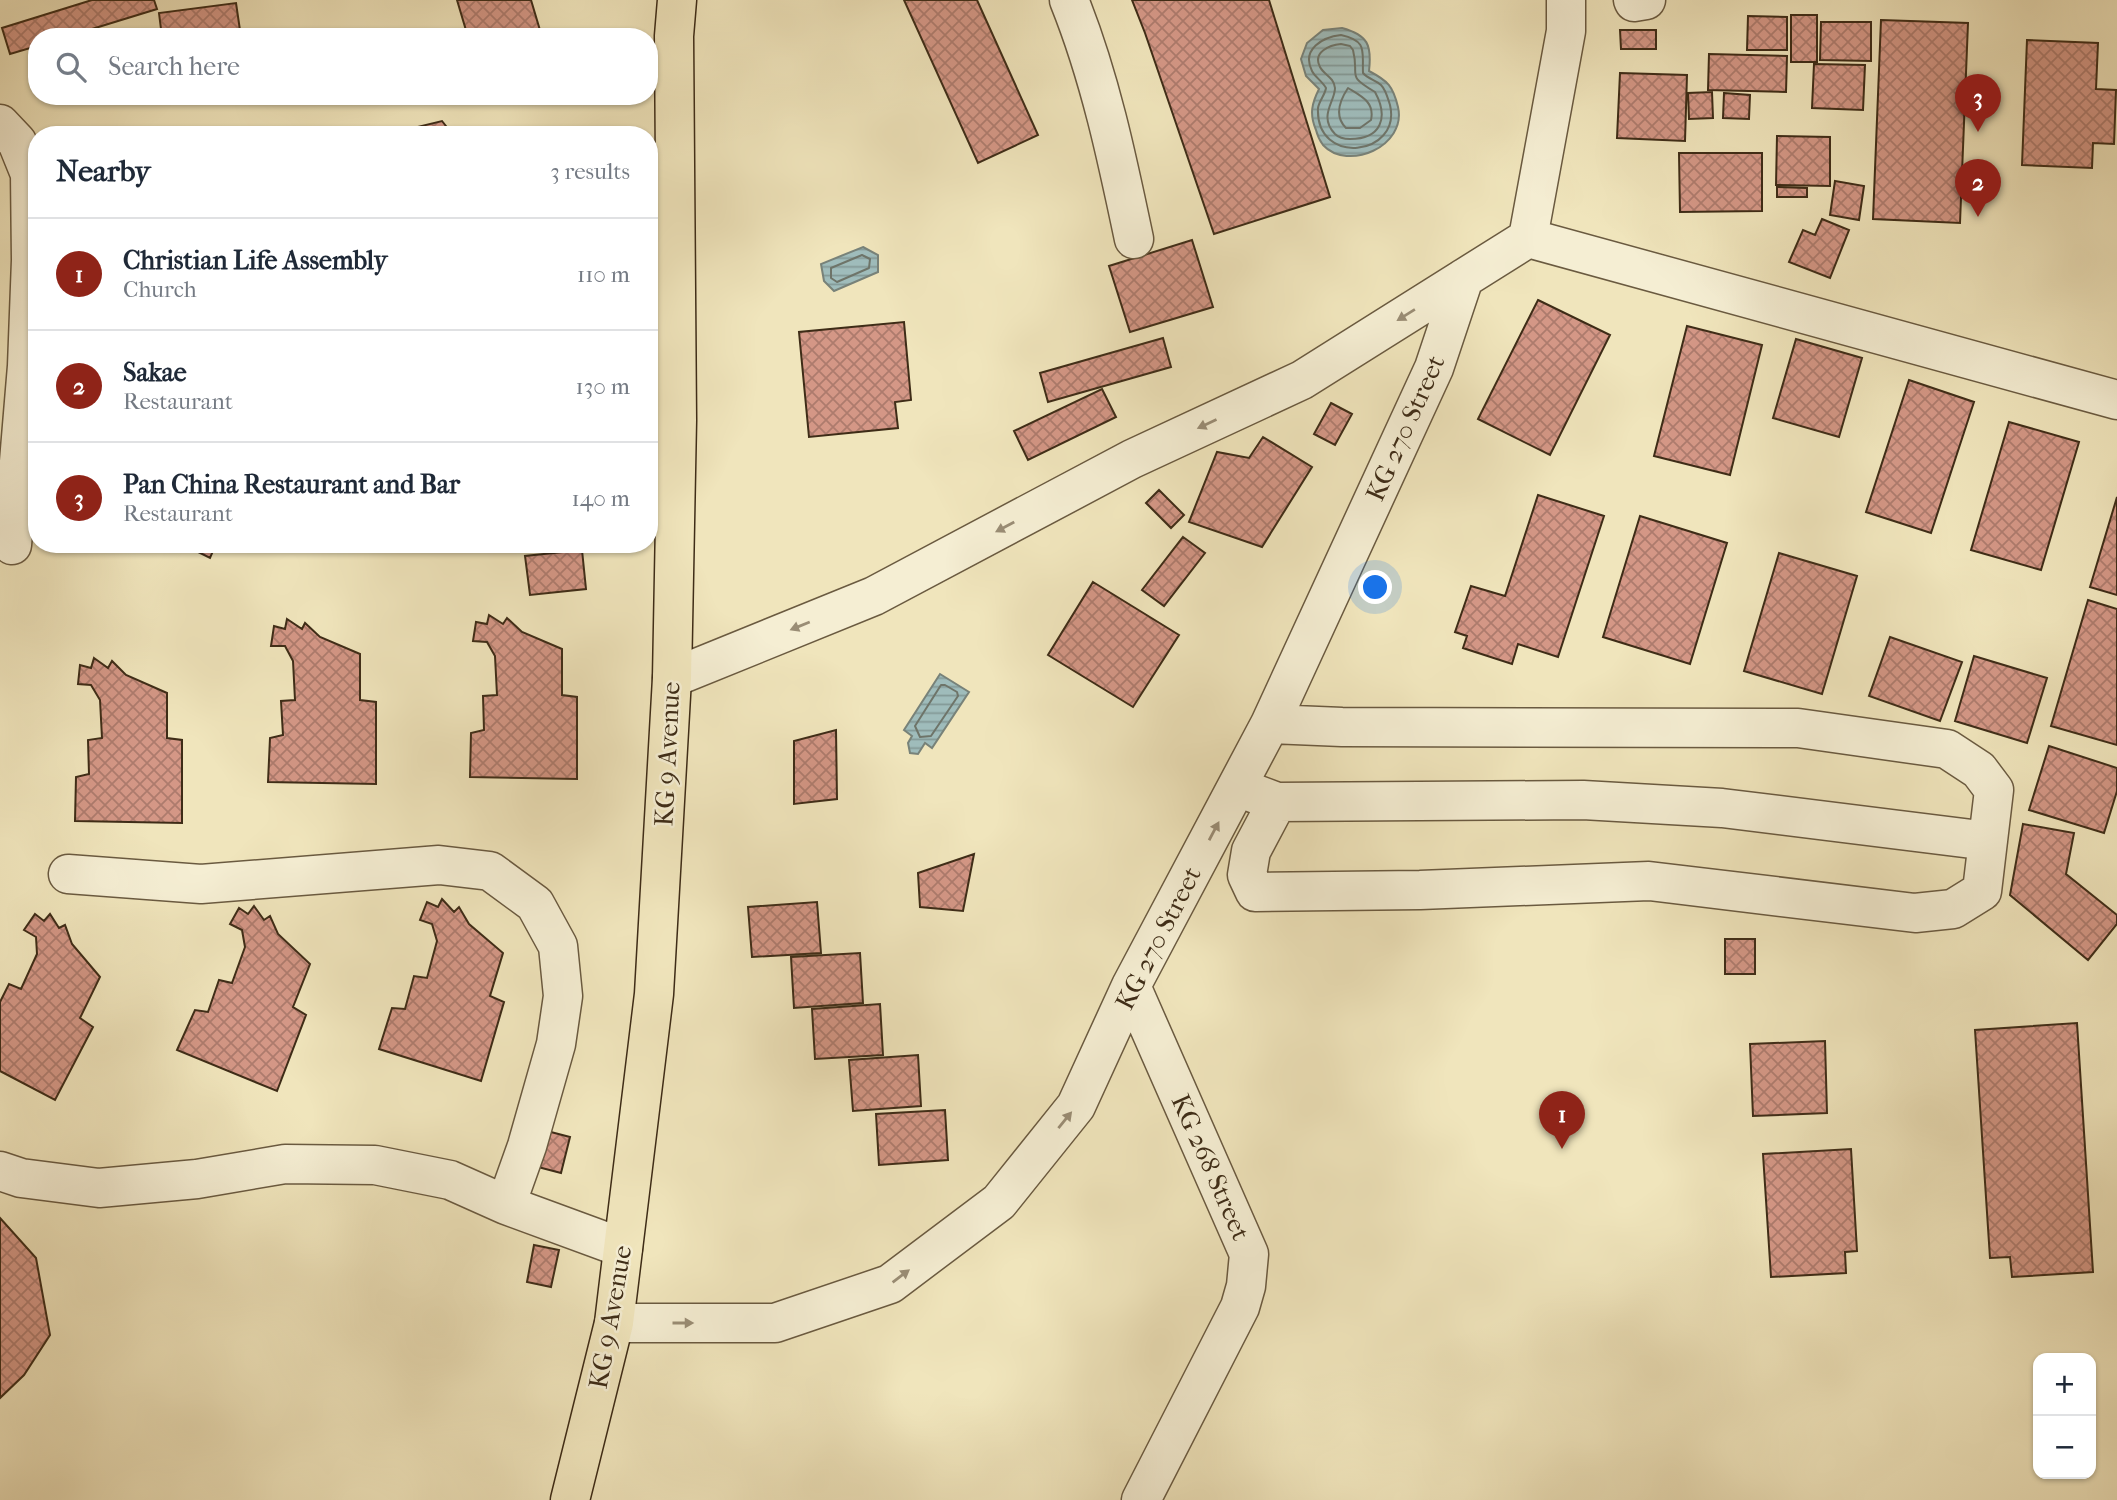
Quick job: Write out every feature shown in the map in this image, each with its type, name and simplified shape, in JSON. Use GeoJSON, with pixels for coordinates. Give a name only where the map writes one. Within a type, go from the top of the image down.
{"type":"FeatureCollection","features":[{"type":"Feature","properties":{"kind":"main road","name":"KG 9 Avenue"},"geometry":{"type":"LineString","coordinates":[[570,1500],[614,1323],[654,994],[672,678],[677,420],[674,36],[677,0]]}},
{"type":"Feature","properties":{"kind":"street"},"geometry":{"type":"LineString","coordinates":[[1069,0],[1088,49],[1114,145],[1134,239]]}},
{"type":"Feature","properties":{"kind":"street"},"geometry":{"type":"LineString","coordinates":[[1528,238],[1566,31],[1566,0]]}},
{"type":"Feature","properties":{"kind":"street"},"geometry":{"type":"LineString","coordinates":[[1633,0],[1646,0]]}},
{"type":"Feature","properties":{"kind":"street"},"geometry":{"type":"LineString","coordinates":[[0,124],[17,142],[28,169]]}},
{"type":"Feature","properties":{"kind":"street"},"geometry":{"type":"LineString","coordinates":[[672,678],[874,596],[1132,459],[1302,380],[1528,238],[2117,400]]}},
{"type":"Feature","properties":{"kind":"street","name":"KG 270 Street"},"geometry":{"type":"LineString","coordinates":[[614,1323],[775,1323],[890,1284],[999,1202],[1076,1106],[1131,986],[1270,724],[1434,369],[1464,278]]}},
{"type":"Feature","properties":{"kind":"street"},"geometry":{"type":"LineString","coordinates":[[12,545],[28,345]]}},
{"type":"Feature","properties":{"kind":"street"},"geometry":{"type":"LineString","coordinates":[[1270,724],[1356,727],[1798,729],[1947,748],[1979,770],[1994,790],[1982,891],[1953,909],[1915,913],[1649,881],[1433,890],[1255,892],[1247,875],[1251,851],[1277,802]]}},
{"type":"Feature","properties":{"kind":"street"},"geometry":{"type":"LineString","coordinates":[[1237,787],[1277,802],[1583,800],[1722,807],[1988,841]]}},
{"type":"Feature","properties":{"kind":"street"},"geometry":{"type":"LineString","coordinates":[[68,874],[201,884],[439,865],[490,871],[535,904],[558,946],[564,996],[552,1056],[527,1146],[506,1205]]}},
{"type":"Feature","properties":{"kind":"street","name":"KG 268 Street"},"geometry":{"type":"LineString","coordinates":[[1131,986],[1249,1254],[1246,1286],[1240,1307],[1141,1500]]}},
{"type":"Feature","properties":{"kind":"street"},"geometry":{"type":"LineString","coordinates":[[0,1171],[21,1178],[99,1188],[197,1179],[285,1164],[375,1165],[450,1180],[506,1205],[623,1248]]}},
{"type":"Feature","properties":{"kind":"water"},"geometry":{"type":"Polygon","coordinates":[[[1342,28],[1358,34],[1366,42],[1370,54],[1369,71],[1389,85],[1398,107],[1398,121],[1394,133],[1373,151],[1360,155],[1334,153],[1323,145],[1312,114],[1319,89],[1306,76],[1301,59],[1307,43],[1323,30],[1342,28]]]}},
{"type":"Feature","properties":{"kind":"water"},"geometry":{"type":"Polygon","coordinates":[[[863,247],[878,255],[878,272],[834,291],[824,281],[821,264],[863,247]]]}},
{"type":"Feature","properties":{"kind":"water"},"geometry":{"type":"Polygon","coordinates":[[[940,674],[969,692],[932,748],[925,743],[918,754],[910,753],[908,743],[912,736],[904,730],[940,674]]]}},
{"type":"Feature","properties":{"kind":"building"},"geometry":{"type":"Polygon","coordinates":[[[92,0],[154,0],[157,9],[95,28],[28,28],[28,49],[10,54],[2,28],[92,0]]]}},
{"type":"Feature","properties":{"kind":"building"},"geometry":{"type":"Polygon","coordinates":[[[457,0],[531,0],[539,28],[465,28],[457,0]]]}},
{"type":"Feature","properties":{"kind":"building"},"geometry":{"type":"Polygon","coordinates":[[[904,0],[977,0],[1038,135],[978,163],[904,0]]]}},
{"type":"Feature","properties":{"kind":"building"},"geometry":{"type":"Polygon","coordinates":[[[1132,0],[1269,0],[1330,197],[1214,234],[1132,0]]]}},
{"type":"Feature","properties":{"kind":"building"},"geometry":{"type":"Polygon","coordinates":[[[236,3],[240,28],[161,28],[159,13],[236,3]]]}},
{"type":"Feature","properties":{"kind":"building"},"geometry":{"type":"Polygon","coordinates":[[[1791,15],[1817,15],[1817,62],[1791,62],[1791,15]]]}},
{"type":"Feature","properties":{"kind":"building"},"geometry":{"type":"Polygon","coordinates":[[[1748,16],[1787,17],[1787,50],[1747,50],[1748,16]]]}},
{"type":"Feature","properties":{"kind":"building"},"geometry":{"type":"Polygon","coordinates":[[[1881,20],[1968,23],[1960,223],[1873,219],[1881,20]]]}},
{"type":"Feature","properties":{"kind":"building"},"geometry":{"type":"Polygon","coordinates":[[[1821,22],[1871,22],[1871,61],[1820,60],[1821,22]]]}},
{"type":"Feature","properties":{"kind":"building"},"geometry":{"type":"Polygon","coordinates":[[[1620,30],[1656,30],[1656,49],[1621,49],[1620,30]]]}},
{"type":"Feature","properties":{"kind":"building"},"geometry":{"type":"Polygon","coordinates":[[[2027,40],[2098,43],[2096,89],[2116,90],[2114,144],[2093,143],[2092,168],[2022,165],[2027,40]]]}},
{"type":"Feature","properties":{"kind":"building"},"geometry":{"type":"Polygon","coordinates":[[[1709,54],[1787,56],[1786,92],[1708,90],[1709,54]]]}},
{"type":"Feature","properties":{"kind":"building"},"geometry":{"type":"Polygon","coordinates":[[[1814,64],[1865,65],[1863,110],[1812,108],[1814,64]]]}},
{"type":"Feature","properties":{"kind":"building"},"geometry":{"type":"Polygon","coordinates":[[[1620,73],[1687,75],[1685,141],[1617,138],[1620,73]]]}},
{"type":"Feature","properties":{"kind":"building"},"geometry":{"type":"Polygon","coordinates":[[[1712,92],[1713,118],[1689,119],[1688,93],[1712,92]]]}},
{"type":"Feature","properties":{"kind":"building"},"geometry":{"type":"Polygon","coordinates":[[[1724,93],[1750,95],[1749,119],[1723,118],[1724,93]]]}},
{"type":"Feature","properties":{"kind":"building"},"geometry":{"type":"Polygon","coordinates":[[[442,121],[446,126],[421,126],[442,121]]]}},
{"type":"Feature","properties":{"kind":"building"},"geometry":{"type":"Polygon","coordinates":[[[1777,136],[1830,137],[1830,186],[1776,185],[1777,136]]]}},
{"type":"Feature","properties":{"kind":"building"},"geometry":{"type":"Polygon","coordinates":[[[1679,153],[1762,153],[1762,211],[1680,212],[1679,153]]]}},
{"type":"Feature","properties":{"kind":"building"},"geometry":{"type":"Polygon","coordinates":[[[1835,181],[1864,186],[1859,220],[1830,215],[1835,181]]]}},
{"type":"Feature","properties":{"kind":"building"},"geometry":{"type":"Polygon","coordinates":[[[1777,187],[1807,188],[1807,197],[1777,197],[1777,187]]]}},
{"type":"Feature","properties":{"kind":"building"},"geometry":{"type":"Polygon","coordinates":[[[1822,219],[1849,230],[1830,278],[1789,262],[1803,230],[1815,235],[1822,219]]]}},
{"type":"Feature","properties":{"kind":"building"},"geometry":{"type":"Polygon","coordinates":[[[1192,240],[1213,307],[1130,332],[1109,266],[1192,240]]]}},
{"type":"Feature","properties":{"kind":"building"},"geometry":{"type":"Polygon","coordinates":[[[1538,300],[1610,335],[1550,455],[1478,419],[1538,300]]]}},
{"type":"Feature","properties":{"kind":"building"},"geometry":{"type":"Polygon","coordinates":[[[904,322],[911,400],[895,402],[898,428],[809,437],[799,332],[904,322]]]}},
{"type":"Feature","properties":{"kind":"building"},"geometry":{"type":"Polygon","coordinates":[[[1687,326],[1762,345],[1730,475],[1654,456],[1687,326]]]}},
{"type":"Feature","properties":{"kind":"building"},"geometry":{"type":"Polygon","coordinates":[[[1163,338],[1171,367],[1048,402],[1040,373],[1163,338]]]}},
{"type":"Feature","properties":{"kind":"building"},"geometry":{"type":"Polygon","coordinates":[[[1796,339],[1862,358],[1839,437],[1773,418],[1796,339]]]}},
{"type":"Feature","properties":{"kind":"building"},"geometry":{"type":"Polygon","coordinates":[[[1909,380],[1974,402],[1931,533],[1866,512],[1909,380]]]}},
{"type":"Feature","properties":{"kind":"building"},"geometry":{"type":"Polygon","coordinates":[[[1102,389],[1116,417],[1028,460],[1014,431],[1102,389]]]}},
{"type":"Feature","properties":{"kind":"building"},"geometry":{"type":"Polygon","coordinates":[[[1331,403],[1352,414],[1335,445],[1314,434],[1331,403]]]}},
{"type":"Feature","properties":{"kind":"building"},"geometry":{"type":"Polygon","coordinates":[[[2009,422],[2079,442],[2041,570],[1971,550],[2009,422]]]}},
{"type":"Feature","properties":{"kind":"building"},"geometry":{"type":"Polygon","coordinates":[[[1263,437],[1312,467],[1262,547],[1189,522],[1217,452],[1249,458],[1263,437]]]}},
{"type":"Feature","properties":{"kind":"building"},"geometry":{"type":"Polygon","coordinates":[[[1159,490],[1184,515],[1171,528],[1146,503],[1159,490]]]}},
{"type":"Feature","properties":{"kind":"building"},"geometry":{"type":"Polygon","coordinates":[[[1538,495],[1604,516],[1558,657],[1518,644],[1512,664],[1463,648],[1467,636],[1455,632],[1471,586],[1505,596],[1538,495]]]}},
{"type":"Feature","properties":{"kind":"building"},"geometry":{"type":"Polygon","coordinates":[[[2117,497],[2117,595],[2090,587],[2117,497]]]}},
{"type":"Feature","properties":{"kind":"building"},"geometry":{"type":"Polygon","coordinates":[[[1640,516],[1727,543],[1690,664],[1603,637],[1640,516]]]}},
{"type":"Feature","properties":{"kind":"building"},"geometry":{"type":"Polygon","coordinates":[[[1183,537],[1205,553],[1164,606],[1142,590],[1183,537]]]}},
{"type":"Feature","properties":{"kind":"building"},"geometry":{"type":"Polygon","coordinates":[[[582,553],[586,589],[530,595],[525,556],[582,553]]]}},
{"type":"Feature","properties":{"kind":"building"},"geometry":{"type":"Polygon","coordinates":[[[1779,553],[1857,576],[1822,694],[1744,671],[1779,553]]]}},
{"type":"Feature","properties":{"kind":"building"},"geometry":{"type":"Polygon","coordinates":[[[1093,582],[1179,635],[1133,707],[1048,655],[1093,582]]]}},
{"type":"Feature","properties":{"kind":"building"},"geometry":{"type":"Polygon","coordinates":[[[2088,600],[2117,609],[2117,745],[2051,726],[2088,600]]]}},
{"type":"Feature","properties":{"kind":"building"},"geometry":{"type":"Polygon","coordinates":[[[489,615],[503,624],[507,618],[522,632],[562,649],[562,695],[577,697],[577,779],[470,777],[471,733],[484,730],[483,696],[497,695],[495,656],[487,642],[473,641],[476,622],[487,624],[489,615]]]}},
{"type":"Feature","properties":{"kind":"building"},"geometry":{"type":"Polygon","coordinates":[[[287,619],[302,629],[305,623],[320,637],[360,654],[360,700],[376,702],[376,784],[268,782],[270,738],[283,735],[281,701],[295,700],[293,661],[285,646],[271,646],[274,626],[285,629],[287,619]]]}},
{"type":"Feature","properties":{"kind":"building"},"geometry":{"type":"Polygon","coordinates":[[[1890,637],[1962,662],[1940,721],[1869,696],[1890,637]]]}},
{"type":"Feature","properties":{"kind":"building"},"geometry":{"type":"Polygon","coordinates":[[[1974,656],[2047,678],[2027,743],[1955,721],[1974,656]]]}},
{"type":"Feature","properties":{"kind":"building"},"geometry":{"type":"Polygon","coordinates":[[[94,658],[108,668],[112,661],[126,675],[167,693],[167,738],[182,740],[182,823],[75,821],[76,777],[89,774],[88,740],[102,738],[100,700],[91,685],[78,684],[80,665],[91,668],[94,658]]]}},
{"type":"Feature","properties":{"kind":"building"},"geometry":{"type":"Polygon","coordinates":[[[836,730],[837,799],[794,804],[794,741],[836,730]]]}},
{"type":"Feature","properties":{"kind":"building"},"geometry":{"type":"Polygon","coordinates":[[[2049,746],[2117,768],[2117,791],[2104,833],[2029,810],[2049,746]]]}},
{"type":"Feature","properties":{"kind":"building"},"geometry":{"type":"Polygon","coordinates":[[[2023,824],[2074,833],[2066,874],[2117,915],[2117,924],[2088,960],[2010,895],[2023,824]]]}},
{"type":"Feature","properties":{"kind":"building"},"geometry":{"type":"Polygon","coordinates":[[[974,854],[963,911],[920,907],[918,873],[974,854]]]}},
{"type":"Feature","properties":{"kind":"building"},"geometry":{"type":"Polygon","coordinates":[[[442,899],[454,912],[459,907],[469,924],[503,953],[490,996],[504,1002],[481,1081],[379,1049],[392,1008],[405,1009],[414,976],[427,978],[437,941],[432,924],[420,920],[427,902],[438,907],[442,899]]]}},
{"type":"Feature","properties":{"kind":"building"},"geometry":{"type":"Polygon","coordinates":[[[817,902],[821,953],[752,957],[748,907],[817,902]]]}},
{"type":"Feature","properties":{"kind":"building"},"geometry":{"type":"Polygon","coordinates":[[[254,906],[264,920],[270,916],[278,934],[310,964],[293,1007],[306,1015],[277,1091],[177,1050],[195,1010],[208,1012],[219,980],[232,983],[245,947],[242,930],[230,924],[239,908],[248,914],[254,906]]]}},
{"type":"Feature","properties":{"kind":"building"},"geometry":{"type":"Polygon","coordinates":[[[35,914],[44,921],[50,914],[59,928],[65,925],[72,944],[100,977],[80,1018],[93,1027],[55,1100],[0,1071],[0,1002],[9,984],[21,989],[37,954],[36,937],[24,930],[35,914]]]}},
{"type":"Feature","properties":{"kind":"building"},"geometry":{"type":"Polygon","coordinates":[[[1725,939],[1755,939],[1755,974],[1725,974],[1725,939]]]}},
{"type":"Feature","properties":{"kind":"building"},"geometry":{"type":"Polygon","coordinates":[[[860,953],[863,1003],[794,1008],[791,957],[860,953]]]}},
{"type":"Feature","properties":{"kind":"building"},"geometry":{"type":"Polygon","coordinates":[[[880,1004],[883,1055],[815,1059],[812,1009],[880,1004]]]}},
{"type":"Feature","properties":{"kind":"building"},"geometry":{"type":"Polygon","coordinates":[[[2077,1023],[2093,1272],[2012,1277],[2010,1257],[1990,1258],[1975,1030],[2077,1023]]]}},
{"type":"Feature","properties":{"kind":"building"},"geometry":{"type":"Polygon","coordinates":[[[1825,1041],[1827,1113],[1753,1116],[1750,1044],[1825,1041]]]}},
{"type":"Feature","properties":{"kind":"building"},"geometry":{"type":"Polygon","coordinates":[[[918,1055],[921,1106],[853,1111],[849,1060],[918,1055]]]}},
{"type":"Feature","properties":{"kind":"building"},"geometry":{"type":"Polygon","coordinates":[[[945,1110],[948,1160],[879,1165],[876,1114],[945,1110]]]}},
{"type":"Feature","properties":{"kind":"building"},"geometry":{"type":"Polygon","coordinates":[[[547,1131],[570,1137],[561,1173],[538,1167],[547,1131]]]}},
{"type":"Feature","properties":{"kind":"building"},"geometry":{"type":"Polygon","coordinates":[[[1851,1149],[1857,1251],[1845,1252],[1846,1273],[1771,1277],[1763,1154],[1851,1149]]]}},
{"type":"Feature","properties":{"kind":"building"},"geometry":{"type":"Polygon","coordinates":[[[0,1218],[36,1258],[50,1335],[24,1375],[0,1398],[0,1218]]]}},
{"type":"Feature","properties":{"kind":"building"},"geometry":{"type":"Polygon","coordinates":[[[534,1245],[559,1250],[551,1287],[527,1282],[534,1245]]]}},
{"type":"Feature","properties":{"kind":"place","name":"Pan China Restaurant and Bar"},"geometry":{"type":"Point","coordinates":[1978,132]}},
{"type":"Feature","properties":{"kind":"place","name":"Sakae"},"geometry":{"type":"Point","coordinates":[1978,217]}},
{"type":"Feature","properties":{"kind":"place","name":"Christian Life Assembly"},"geometry":{"type":"Point","coordinates":[1562,1149]}}]}
